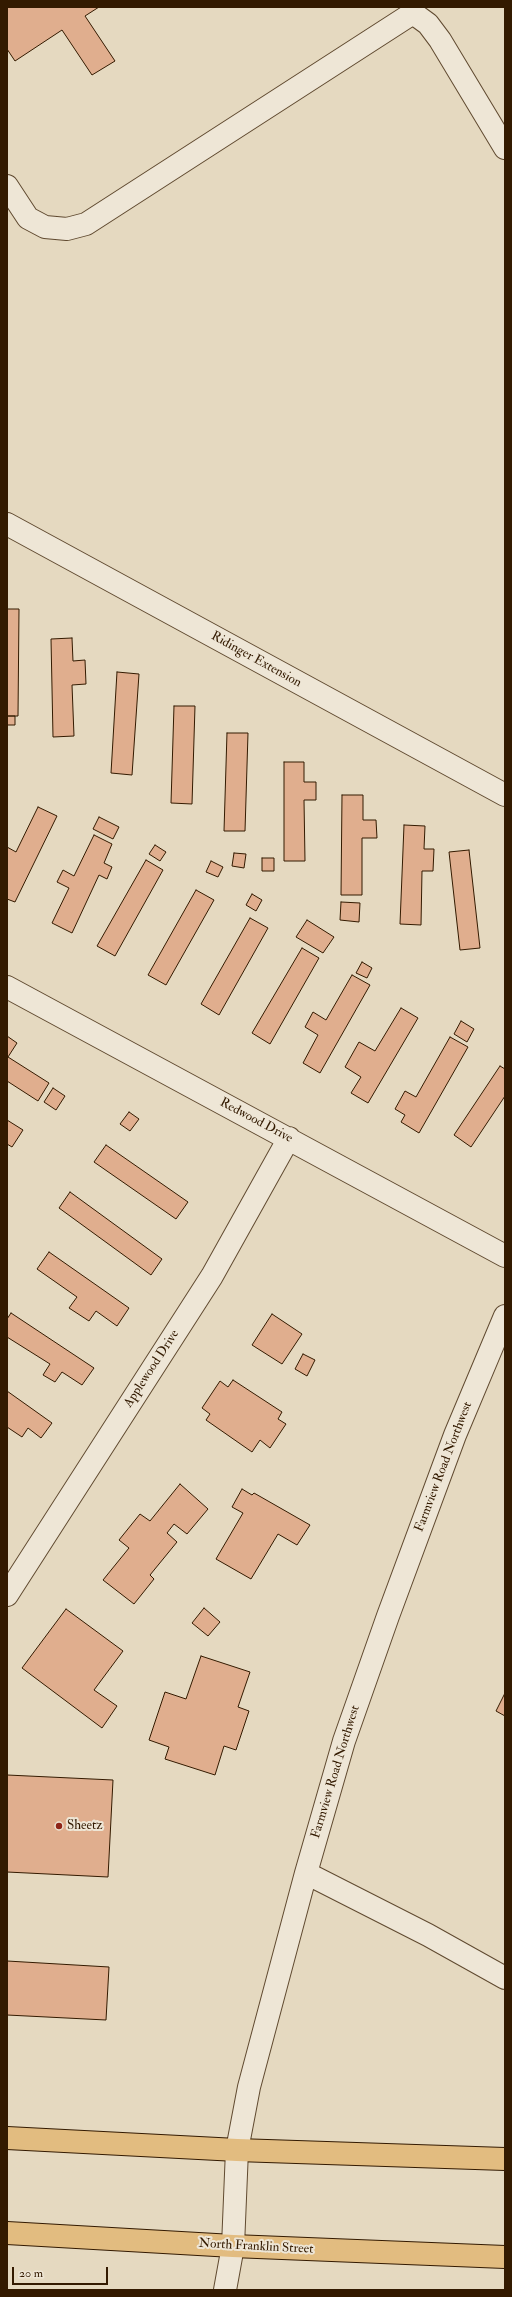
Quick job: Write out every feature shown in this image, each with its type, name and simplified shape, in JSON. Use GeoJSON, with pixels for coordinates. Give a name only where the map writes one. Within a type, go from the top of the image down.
{"type":"FeatureCollection","features":[{"type":"Feature","properties":{"kind":"main road"},"geometry":{"type":"LineString","coordinates":[[7,2138],[237,2150],[505,2159]]}},
{"type":"Feature","properties":{"kind":"main road","name":"North Franklin Street"},"geometry":{"type":"LineString","coordinates":[[7,2233],[233,2246],[505,2257]]}},
{"type":"Feature","properties":{"kind":"street"},"geometry":{"type":"LineString","coordinates":[[7,186],[28,218],[45,227],[67,229],[86,224],[413,13],[428,24],[440,40],[505,148]]}},
{"type":"Feature","properties":{"kind":"street","name":"Ridinger Extension"},"geometry":{"type":"LineString","coordinates":[[7,524],[505,795]]}},
{"type":"Feature","properties":{"kind":"street","name":"Redwood Drive"},"geometry":{"type":"LineString","coordinates":[[7,987],[505,1256]]}},
{"type":"Feature","properties":{"kind":"street","name":"Applewood Drive"},"geometry":{"type":"LineString","coordinates":[[7,1595],[212,1276],[289,1138]]}},
{"type":"Feature","properties":{"kind":"street","name":"Farmview Road Northwest"},"geometry":{"type":"LineString","coordinates":[[225,2290],[233,2246],[237,2150],[248,2087],[306,1873],[344,1741],[388,1616],[455,1435],[505,1316]]}},
{"type":"Feature","properties":{"kind":"street"},"geometry":{"type":"LineString","coordinates":[[306,1873],[428,1936],[505,1978]]}},
{"type":"Feature","properties":{"kind":"building"},"geometry":{"type":"Polygon","coordinates":[[[7,7],[99,7],[85,16],[115,61],[92,75],[62,30],[15,61],[7,49],[7,7]]]}},
{"type":"Feature","properties":{"kind":"building"},"geometry":{"type":"Polygon","coordinates":[[[7,609],[19,609],[18,716],[7,716],[7,609]]]}},
{"type":"Feature","properties":{"kind":"building"},"geometry":{"type":"Polygon","coordinates":[[[72,638],[73,661],[85,660],[86,684],[72,685],[74,736],[53,737],[51,639],[72,638]]]}},
{"type":"Feature","properties":{"kind":"building"},"geometry":{"type":"Polygon","coordinates":[[[117,672],[139,674],[132,775],[111,773],[117,672]]]}},
{"type":"Feature","properties":{"kind":"building"},"geometry":{"type":"Polygon","coordinates":[[[174,706],[195,706],[192,804],[171,803],[174,706]]]}},
{"type":"Feature","properties":{"kind":"building"},"geometry":{"type":"Polygon","coordinates":[[[7,716],[15,716],[15,725],[7,725],[7,716]]]}},
{"type":"Feature","properties":{"kind":"building"},"geometry":{"type":"Polygon","coordinates":[[[227,733],[248,733],[245,831],[224,831],[227,733]]]}},
{"type":"Feature","properties":{"kind":"building"},"geometry":{"type":"Polygon","coordinates":[[[284,762],[304,762],[304,782],[316,782],[316,800],[304,800],[305,861],[284,861],[284,762]]]}},
{"type":"Feature","properties":{"kind":"building"},"geometry":{"type":"Polygon","coordinates":[[[342,795],[363,795],[363,820],[376,820],[377,838],[362,838],[362,895],[341,895],[342,795]]]}},
{"type":"Feature","properties":{"kind":"building"},"geometry":{"type":"Polygon","coordinates":[[[38,807],[57,816],[15,902],[7,899],[7,847],[16,852],[38,807]]]}},
{"type":"Feature","properties":{"kind":"building"},"geometry":{"type":"Polygon","coordinates":[[[99,817],[119,827],[113,839],[93,829],[99,817]]]}},
{"type":"Feature","properties":{"kind":"building"},"geometry":{"type":"Polygon","coordinates":[[[404,825],[425,826],[424,849],[434,849],[433,871],[422,871],[421,925],[400,924],[404,825]]]}},
{"type":"Feature","properties":{"kind":"building"},"geometry":{"type":"Polygon","coordinates":[[[94,835],[112,844],[104,863],[112,867],[107,879],[99,875],[72,933],[52,923],[69,888],[57,882],[63,870],[74,876],[94,835]]]}},
{"type":"Feature","properties":{"kind":"building"},"geometry":{"type":"Polygon","coordinates":[[[155,845],[166,852],[160,861],[149,854],[155,845]]]}},
{"type":"Feature","properties":{"kind":"building"},"geometry":{"type":"Polygon","coordinates":[[[469,850],[480,948],[460,950],[449,852],[469,850]]]}},
{"type":"Feature","properties":{"kind":"building"},"geometry":{"type":"Polygon","coordinates":[[[234,853],[246,854],[244,868],[232,866],[234,853]]]}},
{"type":"Feature","properties":{"kind":"building"},"geometry":{"type":"Polygon","coordinates":[[[262,858],[274,858],[274,871],[262,871],[262,858]]]}},
{"type":"Feature","properties":{"kind":"building"},"geometry":{"type":"Polygon","coordinates":[[[146,860],[163,870],[115,956],[97,946],[146,860]]]}},
{"type":"Feature","properties":{"kind":"building"},"geometry":{"type":"Polygon","coordinates":[[[211,861],[223,867],[218,877],[206,872],[211,861]]]}},
{"type":"Feature","properties":{"kind":"building"},"geometry":{"type":"Polygon","coordinates":[[[196,890],[214,900],[166,985],[148,975],[196,890]]]}},
{"type":"Feature","properties":{"kind":"building"},"geometry":{"type":"Polygon","coordinates":[[[252,894],[262,900],[256,911],[246,905],[252,894]]]}},
{"type":"Feature","properties":{"kind":"building"},"geometry":{"type":"Polygon","coordinates":[[[341,902],[360,903],[359,922],[340,920],[341,902]]]}},
{"type":"Feature","properties":{"kind":"building"},"geometry":{"type":"Polygon","coordinates":[[[250,918],[268,928],[219,1015],[201,1004],[250,918]]]}},
{"type":"Feature","properties":{"kind":"building"},"geometry":{"type":"Polygon","coordinates":[[[307,920],[334,937],[323,953],[296,937],[307,920]]]}},
{"type":"Feature","properties":{"kind":"building"},"geometry":{"type":"Polygon","coordinates":[[[302,948],[319,958],[270,1044],[252,1033],[302,948]]]}},
{"type":"Feature","properties":{"kind":"building"},"geometry":{"type":"Polygon","coordinates":[[[362,962],[372,968],[367,978],[356,973],[362,962]]]}},
{"type":"Feature","properties":{"kind":"building"},"geometry":{"type":"Polygon","coordinates":[[[352,975],[370,985],[320,1073],[303,1063],[318,1035],[305,1027],[313,1012],[326,1020],[352,975]]]}},
{"type":"Feature","properties":{"kind":"building"},"geometry":{"type":"Polygon","coordinates":[[[401,1008],[418,1018],[368,1103],[351,1093],[361,1077],[345,1067],[359,1042],[375,1051],[401,1008]]]}},
{"type":"Feature","properties":{"kind":"building"},"geometry":{"type":"Polygon","coordinates":[[[461,1021],[474,1029],[467,1042],[454,1034],[461,1021]]]}},
{"type":"Feature","properties":{"kind":"building"},"geometry":{"type":"Polygon","coordinates":[[[7,1036],[17,1043],[8,1057],[49,1083],[38,1101],[7,1081],[7,1036]]]}},
{"type":"Feature","properties":{"kind":"building"},"geometry":{"type":"Polygon","coordinates":[[[450,1037],[468,1047],[419,1133],[401,1122],[405,1115],[395,1109],[405,1091],[416,1097],[450,1037]]]}},
{"type":"Feature","properties":{"kind":"building"},"geometry":{"type":"Polygon","coordinates":[[[500,1066],[505,1069],[505,1096],[471,1147],[454,1135],[500,1066]]]}},
{"type":"Feature","properties":{"kind":"building"},"geometry":{"type":"Polygon","coordinates":[[[53,1088],[65,1096],[56,1110],[44,1102],[53,1088]]]}},
{"type":"Feature","properties":{"kind":"building"},"geometry":{"type":"Polygon","coordinates":[[[129,1112],[139,1119],[130,1131],[120,1124],[129,1112]]]}},
{"type":"Feature","properties":{"kind":"building"},"geometry":{"type":"Polygon","coordinates":[[[7,1120],[23,1130],[12,1147],[7,1144],[7,1120]]]}},
{"type":"Feature","properties":{"kind":"building"},"geometry":{"type":"Polygon","coordinates":[[[106,1145],[188,1202],[176,1219],[94,1162],[106,1145]]]}},
{"type":"Feature","properties":{"kind":"building"},"geometry":{"type":"Polygon","coordinates":[[[70,1192],[162,1259],[151,1275],[59,1208],[70,1192]]]}},
{"type":"Feature","properties":{"kind":"building"},"geometry":{"type":"Polygon","coordinates":[[[49,1252],[129,1308],[117,1326],[96,1311],[89,1321],[69,1308],[77,1297],[37,1269],[49,1252]]]}},
{"type":"Feature","properties":{"kind":"building"},"geometry":{"type":"Polygon","coordinates":[[[11,1313],[94,1368],[82,1385],[62,1372],[55,1382],[43,1375],[50,1364],[7,1337],[7,1319],[11,1313]]]}},
{"type":"Feature","properties":{"kind":"building"},"geometry":{"type":"Polygon","coordinates":[[[272,1314],[302,1334],[282,1364],[252,1345],[272,1314]]]}},
{"type":"Feature","properties":{"kind":"building"},"geometry":{"type":"Polygon","coordinates":[[[303,1354],[315,1360],[307,1376],[295,1369],[303,1354]]]}},
{"type":"Feature","properties":{"kind":"building"},"geometry":{"type":"Polygon","coordinates":[[[233,1380],[282,1412],[278,1419],[286,1424],[270,1448],[260,1440],[252,1452],[206,1420],[210,1414],[202,1408],[220,1381],[228,1387],[233,1380]]]}},
{"type":"Feature","properties":{"kind":"building"},"geometry":{"type":"Polygon","coordinates":[[[7,1391],[52,1423],[41,1438],[28,1428],[22,1437],[7,1427],[7,1391]]]}},
{"type":"Feature","properties":{"kind":"building"},"geometry":{"type":"Polygon","coordinates":[[[180,1484],[208,1509],[187,1534],[174,1524],[167,1533],[177,1542],[150,1575],[154,1579],[134,1604],[103,1580],[129,1548],[119,1540],[140,1514],[150,1521],[180,1484]]]}},
{"type":"Feature","properties":{"kind":"building"},"geometry":{"type":"Polygon","coordinates":[[[242,1489],[252,1495],[254,1493],[310,1525],[297,1545],[278,1534],[251,1579],[216,1559],[243,1513],[232,1507],[242,1489]]]}},
{"type":"Feature","properties":{"kind":"building"},"geometry":{"type":"Polygon","coordinates":[[[204,1608],[220,1622],[208,1636],[192,1623],[204,1608]]]}},
{"type":"Feature","properties":{"kind":"building"},"geometry":{"type":"Polygon","coordinates":[[[66,1609],[123,1651],[94,1690],[117,1706],[102,1728],[22,1668],[66,1609]]]}},
{"type":"Feature","properties":{"kind":"building"},"geometry":{"type":"Polygon","coordinates":[[[201,1656],[250,1672],[238,1707],[249,1711],[236,1750],[224,1746],[215,1775],[165,1759],[169,1747],[149,1740],[165,1692],[186,1699],[201,1656]]]}},
{"type":"Feature","properties":{"kind":"building"},"geometry":{"type":"Polygon","coordinates":[[[505,1693],[505,1716],[496,1711],[505,1693]]]}},
{"type":"Feature","properties":{"kind":"building","name":"Sheetz"},"geometry":{"type":"Polygon","coordinates":[[[7,1775],[113,1780],[108,1877],[7,1872],[7,1775]]]}},
{"type":"Feature","properties":{"kind":"building"},"geometry":{"type":"Polygon","coordinates":[[[7,1961],[109,1967],[106,2020],[7,2015],[7,1961]]]}},
{"type":"Feature","properties":{"kind":"place","name":"Sheetz"},"geometry":{"type":"Point","coordinates":[59,1826]}}]}
